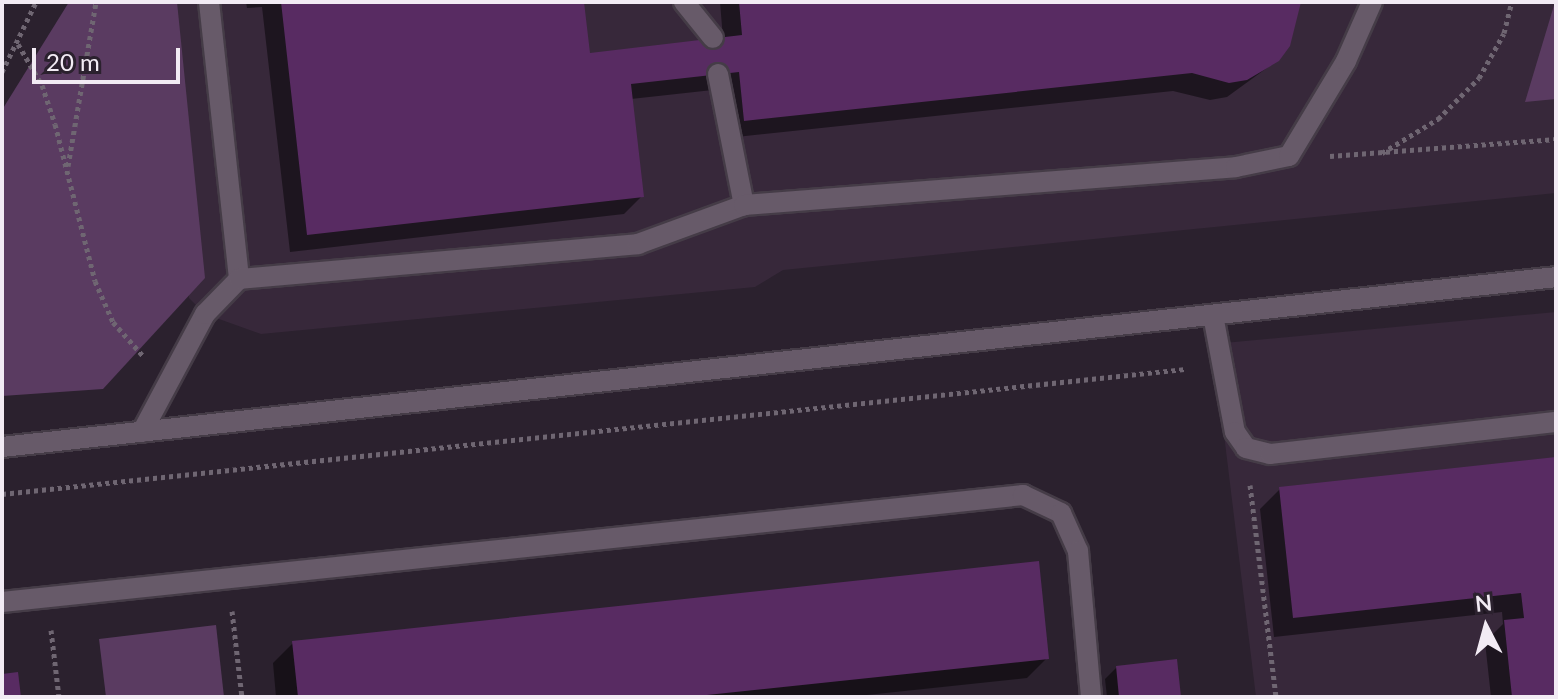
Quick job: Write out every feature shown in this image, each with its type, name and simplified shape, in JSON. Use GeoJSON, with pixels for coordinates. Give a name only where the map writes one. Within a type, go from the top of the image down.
{"type":"FeatureCollection","features":[{"type":"Feature","properties":{"kind":"lane"},"geometry":{"type":"LineString","coordinates":[[209,2],[239,279]]}},
{"type":"Feature","properties":{"kind":"lane"},"geometry":{"type":"LineString","coordinates":[[684,2],[713,38]]}},
{"type":"Feature","properties":{"kind":"lane"},"geometry":{"type":"LineString","coordinates":[[142,432],[205,314],[239,279],[638,244],[744,205],[1236,167],[1289,156],[1346,61],[1372,2]]}},
{"type":"Feature","properties":{"kind":"lane"},"geometry":{"type":"LineString","coordinates":[[718,74],[744,205]]}},
{"type":"Feature","properties":{"kind":"lane"},"geometry":{"type":"LineString","coordinates":[[2,447],[1556,277]]}},
{"type":"Feature","properties":{"kind":"lane"},"geometry":{"type":"LineString","coordinates":[[1213,315],[1218,365],[1235,432],[1246,448],[1270,454],[1556,422]]}},
{"type":"Feature","properties":{"kind":"lane"},"geometry":{"type":"LineString","coordinates":[[2,602],[1023,495],[1061,513],[1078,551],[1091,697]]}},
{"type":"Feature","properties":{"kind":"path"},"geometry":{"type":"LineString","coordinates":[[2,72],[36,2]]}},
{"type":"Feature","properties":{"kind":"path"},"geometry":{"type":"LineString","coordinates":[[68,168],[96,2]]}},
{"type":"Feature","properties":{"kind":"path"},"geometry":{"type":"LineString","coordinates":[[1378,156],[1438,119],[1479,78],[1504,33],[1512,2]]}},
{"type":"Feature","properties":{"kind":"path"},"geometry":{"type":"LineString","coordinates":[[18,44],[42,85],[68,168],[81,235],[113,322],[166,383]]}},
{"type":"Feature","properties":{"kind":"path"},"geometry":{"type":"LineString","coordinates":[[1289,156],[1378,156],[1556,139]]}},
{"type":"Feature","properties":{"kind":"path"},"geometry":{"type":"LineString","coordinates":[[2,494],[1218,365]]}},
{"type":"Feature","properties":{"kind":"path"},"geometry":{"type":"LineString","coordinates":[[1246,448],[1276,697]]}},
{"type":"Feature","properties":{"kind":"path"},"geometry":{"type":"LineString","coordinates":[[228,579],[242,697]]}},
{"type":"Feature","properties":{"kind":"path"},"geometry":{"type":"LineString","coordinates":[[47,598],[59,697]]}},
{"type":"Feature","properties":{"kind":"shaded area"},"geometry":{"type":"Polygon","coordinates":[[[69,2],[177,2],[205,278],[103,389],[2,396],[2,110],[69,2]]]}},
{"type":"Feature","properties":{"kind":"shaded area"},"geometry":{"type":"Polygon","coordinates":[[[156,2],[1556,2],[1556,193],[783,270],[755,287],[261,334],[205,314],[189,298],[156,2]]]}},
{"type":"Feature","properties":{"kind":"shaded area"},"geometry":{"type":"Polygon","coordinates":[[[1555,2],[1556,99],[1525,102],[1555,2]]]}},
{"type":"Feature","properties":{"kind":"shaded area"},"geometry":{"type":"Polygon","coordinates":[[[1556,312],[1556,697],[1256,697],[1213,344],[1556,312]]]}},
{"type":"Feature","properties":{"kind":"shaded area"},"geometry":{"type":"Polygon","coordinates":[[[216,625],[224,697],[106,697],[99,639],[216,625]]]}},
{"type":"Feature","properties":{"kind":"building"},"geometry":{"type":"Polygon","coordinates":[[[281,2],[584,2],[590,53],[742,35],[739,2],[1301,2],[1290,46],[1279,61],[1247,80],[1229,83],[1192,73],[744,121],[739,72],[631,84],[644,197],[307,235],[281,2]]]}},
{"type":"Feature","properties":{"kind":"building"},"geometry":{"type":"Polygon","coordinates":[[[1556,457],[1556,697],[1512,697],[1504,620],[1524,618],[1521,593],[1293,618],[1279,487],[1556,457]]]}},
{"type":"Feature","properties":{"kind":"building"},"geometry":{"type":"Polygon","coordinates":[[[1039,561],[1049,659],[688,697],[298,697],[292,641],[1039,561]]]}},
{"type":"Feature","properties":{"kind":"building"},"geometry":{"type":"Polygon","coordinates":[[[1177,659],[1181,697],[1119,697],[1116,666],[1177,659]]]}},
{"type":"Feature","properties":{"kind":"building"},"geometry":{"type":"Polygon","coordinates":[[[18,672],[21,697],[2,697],[2,674],[18,672]]]}}]}
